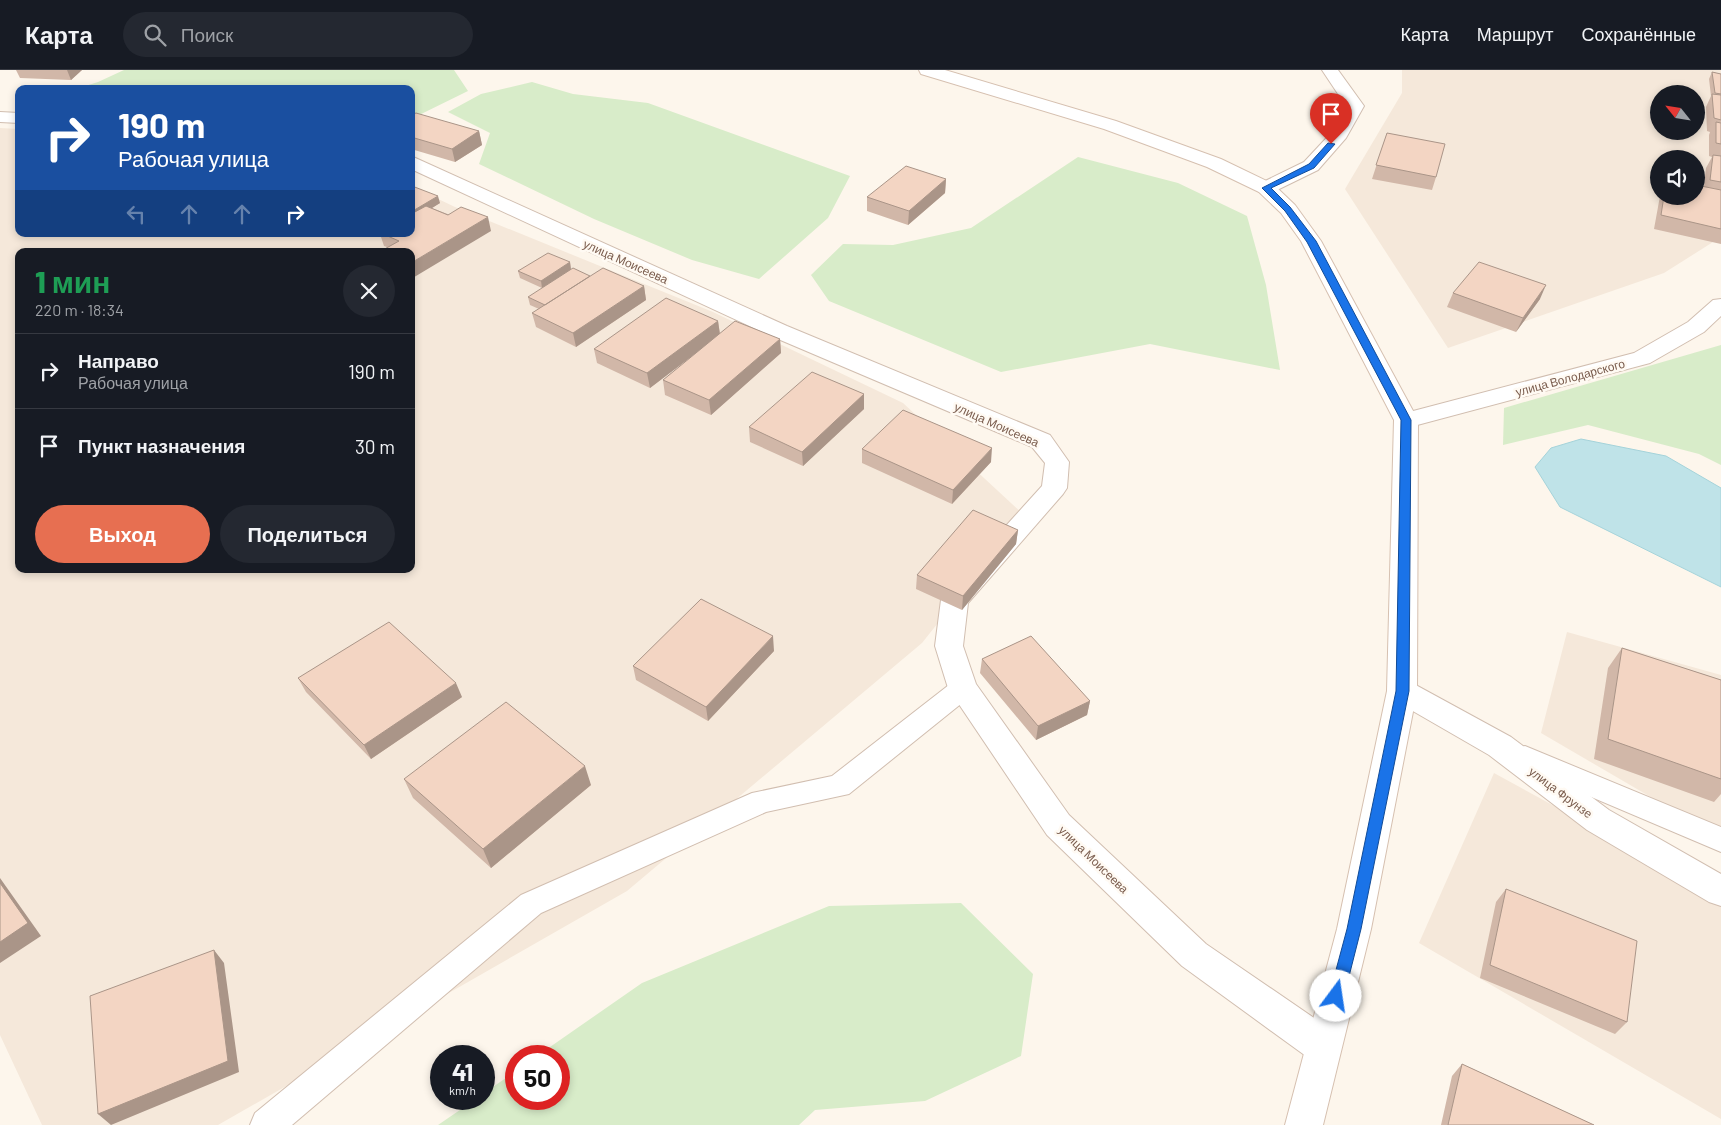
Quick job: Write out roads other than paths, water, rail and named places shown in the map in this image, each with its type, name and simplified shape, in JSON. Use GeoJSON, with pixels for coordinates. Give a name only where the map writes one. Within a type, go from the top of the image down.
{"type":"FeatureCollection","features":[{"type":"Feature","properties":{"kind":"street"},"geometry":{"type":"LineString","coordinates":[[927,70],[1110,126],[1214,163],[1266,188],[1288,209],[1311,241],[1406,420],[1402,691],[1354,929],[1304,1125]]}},
{"type":"Feature","properties":{"kind":"street"},"geometry":{"type":"LineString","coordinates":[[1266,188],[1311,166],[1340,134],[1355,106],[1335,72]]}},
{"type":"Feature","properties":{"kind":"street"},"geometry":{"type":"LineString","coordinates":[[0,117],[15,118]]}},
{"type":"Feature","properties":{"kind":"street","name":"улица Моисеева"},"geometry":{"type":"LineString","coordinates":[[415,164],[779,331],[1041,441],[1057,462],[1054,488],[955,600],[949,646],[963,688],[1058,825],[1194,955],[1323,1046]]}},
{"type":"Feature","properties":{"kind":"street","name":"улица Володарского"},"geometry":{"type":"LineString","coordinates":[[1406,420],[1642,358],[1696,327],[1721,305]]}},
{"type":"Feature","properties":{"kind":"street","name":"улица Фрунзе"},"geometry":{"type":"LineString","coordinates":[[1402,691],[1500,746],[1598,820],[1721,891]]}},
{"type":"Feature","properties":{"kind":"lane"},"geometry":{"type":"LineString","coordinates":[[266,1125],[530,904],[762,801],[839,786],[963,688]]}},
{"type":"Feature","properties":{"kind":"lane"},"geometry":{"type":"LineString","coordinates":[[1500,746],[1721,840]]}},
{"type":"Feature","properties":{"kind":"water"},"geometry":{"type":"Polygon","coordinates":[[[1581,439],[1666,456],[1721,488],[1721,587],[1560,507],[1535,467],[1551,448],[1581,439]]]}}]}
